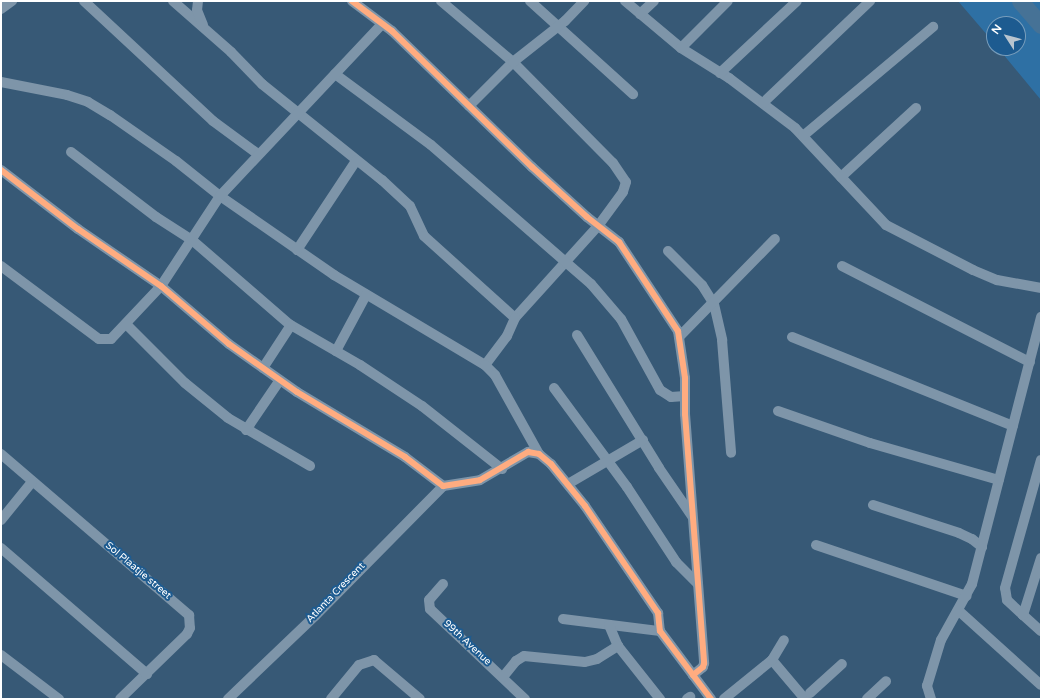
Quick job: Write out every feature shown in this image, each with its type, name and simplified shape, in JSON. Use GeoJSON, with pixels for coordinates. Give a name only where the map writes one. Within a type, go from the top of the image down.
{"type":"FeatureCollection","features":[{"type":"Feature","properties":{"kind":"street"},"geometry":{"type":"LineString","coordinates":[[1,9],[12,1]]}},
{"type":"Feature","properties":{"kind":"street"},"geometry":{"type":"LineString","coordinates":[[84,1],[213,121],[258,154]]}},
{"type":"Feature","properties":{"kind":"street"},"geometry":{"type":"LineString","coordinates":[[173,1],[296,113],[382,180],[410,206],[424,236],[516,318]]}},
{"type":"Feature","properties":{"kind":"street"},"geometry":{"type":"LineString","coordinates":[[198,1],[197,10],[204,28]]}},
{"type":"Feature","properties":{"kind":"street"},"geometry":{"type":"LineString","coordinates":[[352,1],[382,24],[532,167],[598,226],[619,242],[679,337],[685,396],[692,516],[704,663],[703,667],[693,675]]}},
{"type":"Feature","properties":{"kind":"street"},"geometry":{"type":"LineString","coordinates":[[441,1],[514,62],[623,174],[626,182],[623,192],[598,226],[516,318],[507,336],[485,365]]}},
{"type":"Feature","properties":{"kind":"street"},"geometry":{"type":"LineString","coordinates":[[530,1],[557,27],[633,94]]}},
{"type":"Feature","properties":{"kind":"street"},"geometry":{"type":"LineString","coordinates":[[469,106],[514,62],[557,27],[584,1]]}},
{"type":"Feature","properties":{"kind":"street"},"geometry":{"type":"LineString","coordinates":[[625,1],[681,48],[720,73],[763,104],[803,136],[886,225],[973,270],[996,280],[1041,288]]}},
{"type":"Feature","properties":{"kind":"street"},"geometry":{"type":"LineString","coordinates":[[640,14],[654,1]]}},
{"type":"Feature","properties":{"kind":"street"},"geometry":{"type":"LineString","coordinates":[[681,48],[728,1]]}},
{"type":"Feature","properties":{"kind":"street"},"geometry":{"type":"LineString","coordinates":[[720,73],[797,1]]}},
{"type":"Feature","properties":{"kind":"street"},"geometry":{"type":"LineString","coordinates":[[763,104],[870,1]]}},
{"type":"Feature","properties":{"kind":"street"},"geometry":{"type":"LineString","coordinates":[[1,266],[99,339],[111,339],[161,286],[220,196],[296,113],[382,24]]}},
{"type":"Feature","properties":{"kind":"street"},"geometry":{"type":"LineString","coordinates":[[803,136],[933,27]]}},
{"type":"Feature","properties":{"kind":"street"},"geometry":{"type":"LineString","coordinates":[[335,74],[431,145],[591,284],[621,319],[660,390],[671,397],[685,396]]}},
{"type":"Feature","properties":{"kind":"street"},"geometry":{"type":"LineString","coordinates":[[1,82],[67,95],[88,102],[176,161],[220,196],[297,250],[366,295],[485,365],[495,375],[539,454],[568,484],[658,613],[660,631],[711,699]]}},
{"type":"Feature","properties":{"kind":"street"},"geometry":{"type":"LineString","coordinates":[[841,177],[916,108]]}},
{"type":"Feature","properties":{"kind":"street"},"geometry":{"type":"LineString","coordinates":[[71,152],[156,217],[192,240],[291,325],[336,351],[450,427],[502,469]]}},
{"type":"Feature","properties":{"kind":"street"},"geometry":{"type":"LineString","coordinates":[[297,250],[356,161]]}},
{"type":"Feature","properties":{"kind":"street"},"geometry":{"type":"LineString","coordinates":[[1,170],[78,229],[161,286],[229,344],[280,380],[405,457],[443,486],[480,480],[502,469],[528,452],[539,454]]}},
{"type":"Feature","properties":{"kind":"street"},"geometry":{"type":"LineString","coordinates":[[679,337],[714,304],[775,239]]}},
{"type":"Feature","properties":{"kind":"street"},"geometry":{"type":"LineString","coordinates":[[668,251],[702,284],[714,304],[722,340],[731,453]]}},
{"type":"Feature","properties":{"kind":"street"},"geometry":{"type":"LineString","coordinates":[[842,266],[1030,362]]}},
{"type":"Feature","properties":{"kind":"street"},"geometry":{"type":"LineString","coordinates":[[336,351],[366,295]]}},
{"type":"Feature","properties":{"kind":"street"},"geometry":{"type":"LineString","coordinates":[[931,699],[927,686],[941,640],[967,596],[982,548],[1041,317]]}},
{"type":"Feature","properties":{"kind":"street"},"geometry":{"type":"LineString","coordinates":[[126,324],[186,383],[246,430],[310,466]]}},
{"type":"Feature","properties":{"kind":"street"},"geometry":{"type":"LineString","coordinates":[[263,368],[291,325]]}},
{"type":"Feature","properties":{"kind":"street"},"geometry":{"type":"LineString","coordinates":[[577,335],[642,440],[692,516]]}},
{"type":"Feature","properties":{"kind":"street"},"geometry":{"type":"LineString","coordinates":[[792,337],[1013,426]]}},
{"type":"Feature","properties":{"kind":"street"},"geometry":{"type":"LineString","coordinates":[[246,430],[280,380]]}},
{"type":"Feature","properties":{"kind":"street"},"geometry":{"type":"LineString","coordinates":[[554,388],[608,460],[676,562],[698,584]]}},
{"type":"Feature","properties":{"kind":"street"},"geometry":{"type":"LineString","coordinates":[[778,411],[870,443],[999,480]]}},
{"type":"Feature","properties":{"kind":"street"},"geometry":{"type":"LineString","coordinates":[[568,484],[642,440]]}},
{"type":"Feature","properties":{"kind":"street","name":"Sol Plaatjie street"},"geometry":{"type":"LineString","coordinates":[[1,454],[189,615],[190,628],[187,634],[120,699]]}},
{"type":"Feature","properties":{"kind":"street"},"geometry":{"type":"LineString","coordinates":[[1041,459],[1005,588],[1007,600],[1041,631]]}},
{"type":"Feature","properties":{"kind":"street"},"geometry":{"type":"LineString","coordinates":[[1,520],[32,482]]}},
{"type":"Feature","properties":{"kind":"street","name":"Atlanta Crescent"},"geometry":{"type":"LineString","coordinates":[[228,699],[315,616],[443,486]]}},
{"type":"Feature","properties":{"kind":"street"},"geometry":{"type":"LineString","coordinates":[[873,505],[959,533],[972,539],[982,548]]}},
{"type":"Feature","properties":{"kind":"street"},"geometry":{"type":"LineString","coordinates":[[816,545],[967,596]]}},
{"type":"Feature","properties":{"kind":"street"},"geometry":{"type":"LineString","coordinates":[[1,548],[147,674]]}},
{"type":"Feature","properties":{"kind":"street"},"geometry":{"type":"LineString","coordinates":[[1023,615],[1041,558]]}},
{"type":"Feature","properties":{"kind":"street","name":"99th Avenue"},"geometry":{"type":"LineString","coordinates":[[443,584],[429,600],[430,609],[525,699]]}},
{"type":"Feature","properties":{"kind":"street"},"geometry":{"type":"LineString","coordinates":[[959,611],[1041,685]]}},
{"type":"Feature","properties":{"kind":"street"},"geometry":{"type":"LineString","coordinates":[[563,619],[660,631]]}},
{"type":"Feature","properties":{"kind":"street"},"geometry":{"type":"LineString","coordinates":[[609,625],[618,646],[660,699]]}},
{"type":"Feature","properties":{"kind":"street"},"geometry":{"type":"LineString","coordinates":[[724,699],[772,660],[784,640]]}},
{"type":"Feature","properties":{"kind":"street"},"geometry":{"type":"LineString","coordinates":[[503,677],[516,661],[524,656],[585,662],[597,659],[618,646]]}},
{"type":"Feature","properties":{"kind":"street"},"geometry":{"type":"LineString","coordinates":[[1,655],[59,699]]}},
{"type":"Feature","properties":{"kind":"street"},"geometry":{"type":"LineString","coordinates":[[331,699],[359,665],[365,661],[374,660],[420,699]]}},
{"type":"Feature","properties":{"kind":"street"},"geometry":{"type":"LineString","coordinates":[[772,660],[808,698],[842,664]]}},
{"type":"Feature","properties":{"kind":"street"},"geometry":{"type":"LineString","coordinates":[[867,699],[886,681]]}},
{"type":"Feature","properties":{"kind":"shaded area"},"geometry":{"type":"Polygon","coordinates":[[[958,1],[1041,1],[1041,100],[1005,56],[1026,56],[1026,16],[986,16],[986,34],[958,1]]]}},
{"type":"Feature","properties":{"kind":"waterway"},"geometry":{"type":"LineString","coordinates":[[1020,1],[1041,25]]}},
{"type":"Feature","properties":{"kind":"cycle path"},"geometry":{"type":"LineString","coordinates":[[352,1],[392,31],[532,167],[587,217],[619,242],[678,331],[685,378],[685,414],[704,663],[703,667],[693,675]]}},
{"type":"Feature","properties":{"kind":"cycle path"},"geometry":{"type":"LineString","coordinates":[[1,170],[78,229],[161,286],[229,344],[297,392],[405,457],[443,486],[480,480],[528,452],[539,454],[551,464],[585,506],[658,613],[660,631],[711,699]]}}]}
